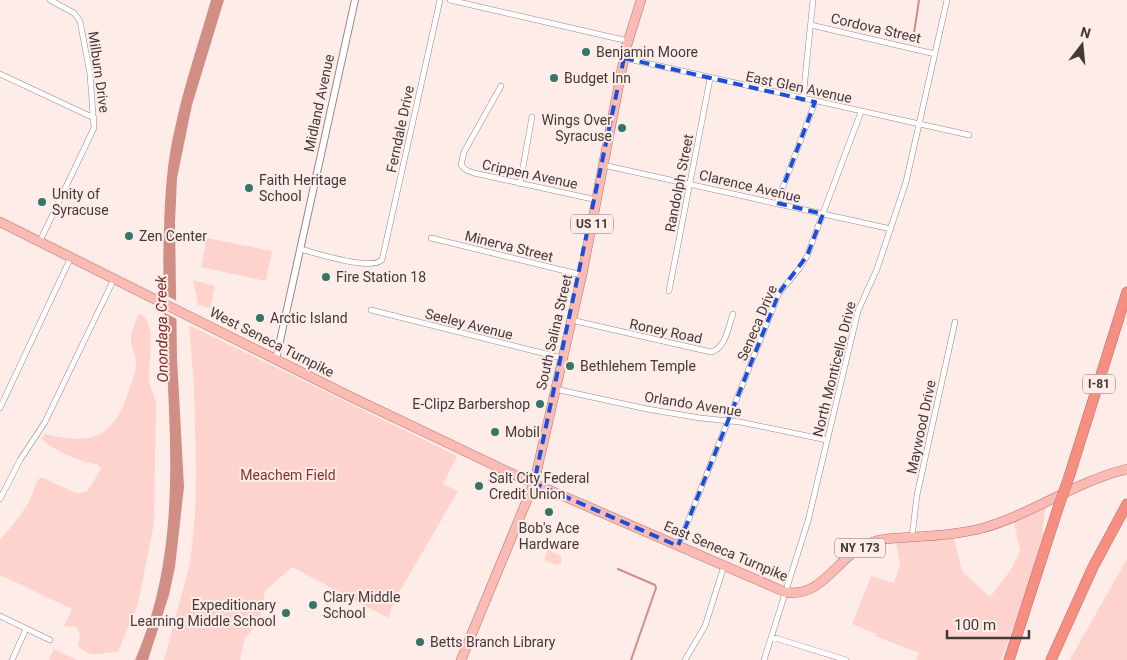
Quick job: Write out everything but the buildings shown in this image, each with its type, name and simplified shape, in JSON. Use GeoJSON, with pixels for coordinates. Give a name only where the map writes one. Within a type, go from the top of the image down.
{"type":"FeatureCollection","features":[{"type":"Feature","properties":{"kind":"highway"},"geometry":{"type":"LineString","coordinates":[[1119,317],[1127,281]]}},
{"type":"Feature","properties":{"kind":"highway","name":"I-81"},"geometry":{"type":"LineString","coordinates":[[1008,660],[1040,570],[1127,292]]}},
{"type":"Feature","properties":{"kind":"highway"},"geometry":{"type":"LineString","coordinates":[[1051,660],[1093,567],[1127,504]]}},
{"type":"Feature","properties":{"kind":"main road","name":"South Salina Street"},"geometry":{"type":"LineString","coordinates":[[461,660],[534,483],[582,275],[624,58],[641,0]]}},
{"type":"Feature","properties":{"kind":"main road","name":"West Seneca Turnpike"},"geometry":{"type":"LineString","coordinates":[[0,222],[276,359],[534,483]]}},
{"type":"Feature","properties":{"kind":"main road","name":"East Seneca Turnpike"},"geometry":{"type":"LineString","coordinates":[[534,483],[793,594],[808,590],[865,545],[891,538],[982,528],[1031,510],[1102,476],[1127,469]]}},
{"type":"Feature","properties":{"kind":"street","name":"Milburn Drive"},"geometry":{"type":"LineString","coordinates":[[40,241],[94,128],[90,74],[80,21],[74,12],[50,0]]}},
{"type":"Feature","properties":{"kind":"street","name":"Midland Avenue"},"geometry":{"type":"LineString","coordinates":[[276,359],[355,0]]}},
{"type":"Feature","properties":{"kind":"street","name":"Ferndale Drive"},"geometry":{"type":"LineString","coordinates":[[300,249],[364,264],[379,262],[384,252],[440,0]]}},
{"type":"Feature","properties":{"kind":"street"},"geometry":{"type":"LineString","coordinates":[[450,0],[628,41]]}},
{"type":"Feature","properties":{"kind":"street"},"geometry":{"type":"LineString","coordinates":[[803,99],[814,0]]}},
{"type":"Feature","properties":{"kind":"street","name":"North Monticello Drive"},"geometry":{"type":"LineString","coordinates":[[764,660],[808,521],[858,311],[891,229],[906,182],[946,0]]}},
{"type":"Feature","properties":{"kind":"street","name":"Cordova Street"},"geometry":{"type":"LineString","coordinates":[[811,25],[935,54]]}},
{"type":"Feature","properties":{"kind":"street","name":"East Glen Avenue"},"geometry":{"type":"LineString","coordinates":[[624,58],[969,135]]}},
{"type":"Feature","properties":{"kind":"street"},"geometry":{"type":"LineString","coordinates":[[0,74],[94,118]]}},
{"type":"Feature","properties":{"kind":"street","name":"Randolph Street"},"geometry":{"type":"LineString","coordinates":[[669,291],[710,78]]}},
{"type":"Feature","properties":{"kind":"street","name":"Crippen Avenue"},"geometry":{"type":"LineString","coordinates":[[502,86],[464,152],[461,165],[466,170],[520,184],[597,200]]}},
{"type":"Feature","properties":{"kind":"street"},"geometry":{"type":"LineString","coordinates":[[777,203],[816,102]]}},
{"type":"Feature","properties":{"kind":"street","name":"Seneca Drive"},"geometry":{"type":"LineString","coordinates":[[678,546],[780,293],[800,269],[807,256],[861,112]]}},
{"type":"Feature","properties":{"kind":"street"},"geometry":{"type":"LineString","coordinates":[[520,184],[532,117]]}},
{"type":"Feature","properties":{"kind":"street","name":"Clarence Avenue"},"geometry":{"type":"LineString","coordinates":[[604,165],[891,229]]}},
{"type":"Feature","properties":{"kind":"street","name":"Minerva Street"},"geometry":{"type":"LineString","coordinates":[[431,238],[582,275]]}},
{"type":"Feature","properties":{"kind":"street"},"geometry":{"type":"LineString","coordinates":[[0,408],[71,256]]}},
{"type":"Feature","properties":{"kind":"street"},"geometry":{"type":"LineString","coordinates":[[0,499],[20,460],[45,422],[114,279]]}},
{"type":"Feature","properties":{"kind":"street","name":"Seeley Avenue"},"geometry":{"type":"LineString","coordinates":[[371,310],[562,358]]}},
{"type":"Feature","properties":{"kind":"street","name":"Roney Road"},"geometry":{"type":"LineString","coordinates":[[571,320],[711,352],[719,348],[724,341],[733,314]]}},
{"type":"Feature","properties":{"kind":"street","name":"Maywood Drive"},"geometry":{"type":"LineString","coordinates":[[912,537],[918,495],[956,322]]}},
{"type":"Feature","properties":{"kind":"street","name":"Orlando Avenue"},"geometry":{"type":"LineString","coordinates":[[555,389],[646,408],[729,421],[827,440]]}},
{"type":"Feature","properties":{"kind":"street"},"geometry":{"type":"LineString","coordinates":[[685,660],[705,626],[724,566]]}},
{"type":"Feature","properties":{"kind":"street"},"geometry":{"type":"LineString","coordinates":[[0,616],[50,640]]}},
{"type":"Feature","properties":{"kind":"street"},"geometry":{"type":"LineString","coordinates":[[12,660],[26,629]]}},
{"type":"Feature","properties":{"kind":"street"},"geometry":{"type":"LineString","coordinates":[[772,637],[846,660]]}},
{"type":"Feature","properties":{"kind":"highlighted area"},"geometry":{"type":"Polygon","coordinates":[[[624,58],[815,102],[777,203],[823,214],[807,256],[779,293],[678,546],[534,483],[624,58]]]}},
{"type":"Feature","properties":{"kind":"green space"},"geometry":{"type":"Polygon","coordinates":[[[207,238],[272,251],[266,281],[201,267],[207,238]]]}},
{"type":"Feature","properties":{"kind":"green space"},"geometry":{"type":"Polygon","coordinates":[[[193,280],[215,286],[210,308],[198,305],[193,280]]]}},
{"type":"Feature","properties":{"kind":"green space"},"geometry":{"type":"Polygon","coordinates":[[[140,314],[145,317],[151,332],[149,381],[156,402],[154,523],[138,604],[118,652],[91,654],[82,650],[78,645],[80,635],[77,627],[64,626],[72,609],[0,575],[0,540],[24,510],[41,477],[76,493],[87,492],[101,469],[97,464],[85,462],[67,455],[50,446],[42,438],[45,434],[75,439],[87,438],[98,435],[115,420],[122,408],[135,371],[136,360],[131,344],[131,334],[140,314]]]}},
{"type":"Feature","properties":{"kind":"green space","name":"Meachem Field"},"geometry":{"type":"Polygon","coordinates":[[[189,325],[457,456],[443,484],[458,491],[397,596],[388,618],[292,567],[265,591],[259,622],[245,638],[240,660],[164,660],[190,563],[195,517],[194,387],[189,325]]]}},
{"type":"Feature","properties":{"kind":"green space"},"geometry":{"type":"Polygon","coordinates":[[[1046,506],[1042,531],[1047,534],[1001,660],[916,660],[919,653],[875,636],[876,634],[852,624],[871,576],[894,583],[900,565],[896,543],[954,538],[962,571],[990,597],[1010,571],[1020,551],[1014,522],[1046,506]]]}},
{"type":"Feature","properties":{"kind":"green space"},"geometry":{"type":"Polygon","coordinates":[[[548,550],[561,556],[561,564],[556,565],[544,560],[548,550]]]}},
{"type":"Feature","properties":{"kind":"green space"},"geometry":{"type":"Polygon","coordinates":[[[1127,559],[1127,660],[1070,660],[1073,654],[1127,559]]]}},
{"type":"Feature","properties":{"kind":"green space"},"geometry":{"type":"Polygon","coordinates":[[[54,649],[77,660],[49,660],[54,649]]]}},
{"type":"Feature","properties":{"kind":"shaded area"},"geometry":{"type":"Polygon","coordinates":[[[211,0],[224,0],[192,105],[177,178],[175,223],[177,358],[184,487],[175,567],[169,595],[148,660],[135,660],[154,608],[164,555],[169,501],[170,447],[164,283],[164,216],[168,165],[183,96],[211,0]]]}},
{"type":"Feature","properties":{"kind":"pier"},"geometry":{"type":"Polygon","coordinates":[[[163,294],[179,302],[179,320],[163,312],[163,294]]]}},
{"type":"Feature","properties":{"kind":"waterway"},"geometry":{"type":"LineString","coordinates":[[913,40],[919,0]]}},
{"type":"Feature","properties":{"kind":"waterway"},"geometry":{"type":"LineString","coordinates":[[618,569],[655,585],[656,588],[631,660]]}},
{"type":"Feature","properties":{"kind":"place","name":"Benjamin Moore"},"geometry":{"type":"Point","coordinates":[586,52]}},
{"type":"Feature","properties":{"kind":"place","name":"Budget Inn"},"geometry":{"type":"Point","coordinates":[554,78]}},
{"type":"Feature","properties":{"kind":"place","name":"Wings Over Syracuse"},"geometry":{"type":"Point","coordinates":[622,128]}},
{"type":"Feature","properties":{"kind":"place","name":"Faith Heritage School"},"geometry":{"type":"Point","coordinates":[249,188]}},
{"type":"Feature","properties":{"kind":"place","name":"Unity of Syracuse"},"geometry":{"type":"Point","coordinates":[42,202]}},
{"type":"Feature","properties":{"kind":"place","name":"Zen Center"},"geometry":{"type":"Point","coordinates":[129,236]}},
{"type":"Feature","properties":{"kind":"place","name":"Fire Station 18"},"geometry":{"type":"Point","coordinates":[326,277]}},
{"type":"Feature","properties":{"kind":"place","name":"Arctic Island"},"geometry":{"type":"Point","coordinates":[260,318]}},
{"type":"Feature","properties":{"kind":"place","name":"Bethlehem Temple"},"geometry":{"type":"Point","coordinates":[570,366]}},
{"type":"Feature","properties":{"kind":"place","name":"E-Clipz Barbershop"},"geometry":{"type":"Point","coordinates":[540,404]}},
{"type":"Feature","properties":{"kind":"place","name":"Mobil"},"geometry":{"type":"Point","coordinates":[495,432]}},
{"type":"Feature","properties":{"kind":"place","name":"Salt City Federal Credit Union"},"geometry":{"type":"Point","coordinates":[479,486]}},
{"type":"Feature","properties":{"kind":"place","name":"Bob's Ace Hardware"},"geometry":{"type":"Point","coordinates":[549,512]}},
{"type":"Feature","properties":{"kind":"place","name":"Clary Middle School"},"geometry":{"type":"Point","coordinates":[313,605]}},
{"type":"Feature","properties":{"kind":"place","name":"Expeditionary Learning Middle School"},"geometry":{"type":"Point","coordinates":[286,613]}},
{"type":"Feature","properties":{"kind":"place","name":"Betts Branch Library"},"geometry":{"type":"Point","coordinates":[420,642]}},
{"type":"Feature","properties":{"kind":"water label","name":"Onondaga Creek"},"geometry":{"type":"Point","coordinates":[162,329]}}]}
